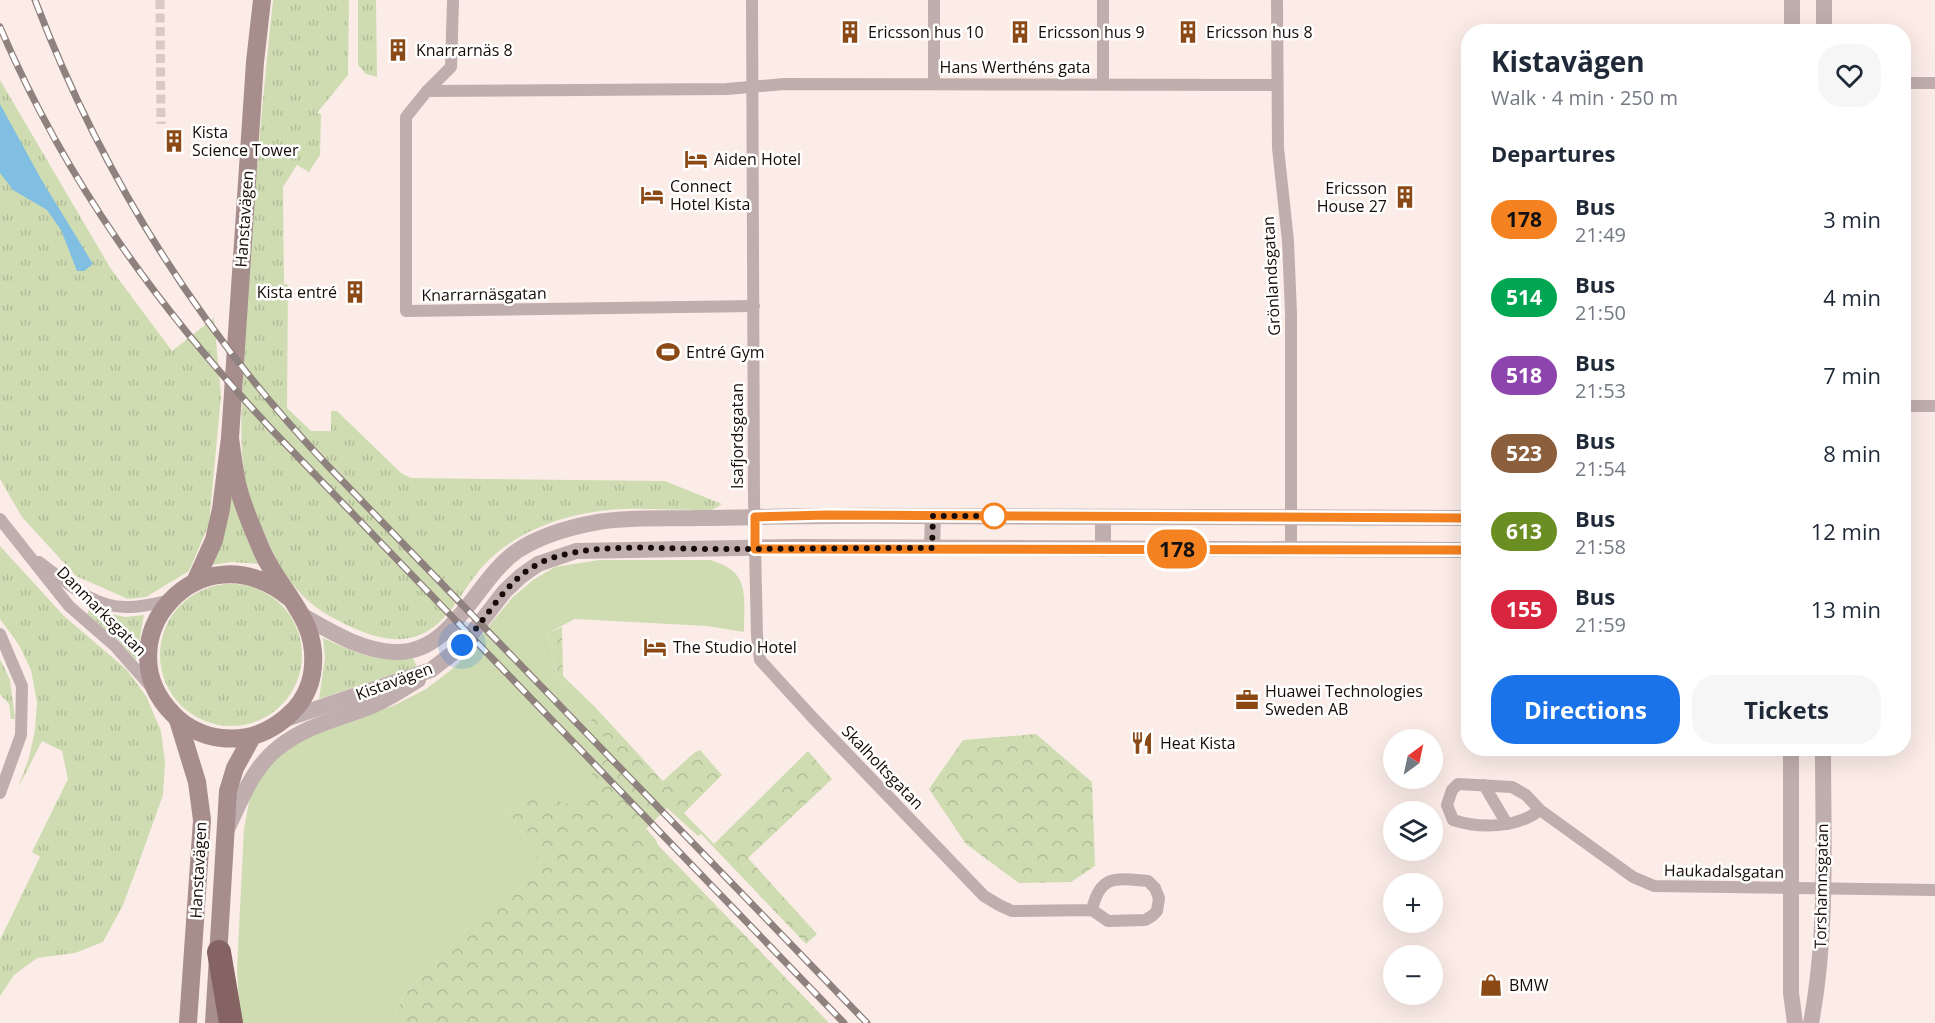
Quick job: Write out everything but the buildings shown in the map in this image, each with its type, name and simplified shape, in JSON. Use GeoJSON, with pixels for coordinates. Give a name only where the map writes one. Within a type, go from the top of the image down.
{"type":"FeatureCollection","features":[{"type":"Feature","properties":{"kind":"highway"},"geometry":{"type":"LineString","coordinates":[[219,952],[231,1023]]}},
{"type":"Feature","properties":{"kind":"main road","name":"Hanstavägen"},"geometry":{"type":"LineString","coordinates":[[195,582],[214,540],[221,509],[230,438],[255,62],[262,0]]}},
{"type":"Feature","properties":{"kind":"main road","name":"Hanstavägen"},"geometry":{"type":"LineString","coordinates":[[230,438],[237,484],[252,526],[264,555],[310,630],[314,646],[314,662],[305,693],[297,707],[275,727],[252,737],[232,739],[213,737],[194,730],[178,720],[158,695],[149,662],[149,645],[153,628],[160,613],[171,600],[195,582],[220,575],[246,575],[270,584],[290,598]]}},
{"type":"Feature","properties":{"kind":"main road","name":"Hanstavägen"},"geometry":{"type":"LineString","coordinates":[[178,720],[197,782],[202,820],[188,1023]]}},
{"type":"Feature","properties":{"kind":"main road","name":"Hanstavägen"},"geometry":{"type":"LineString","coordinates":[[214,1023],[228,791],[235,768],[252,737]]}},
{"type":"Feature","properties":{"kind":"street","name":"Knarrarnäsgatan"},"geometry":{"type":"LineString","coordinates":[[453,0],[451,67],[406,117],[406,311],[754,306]]}},
{"type":"Feature","properties":{"kind":"street","name":"Isafjordsgatan"},"geometry":{"type":"LineString","coordinates":[[752,0],[755,549]]}},
{"type":"Feature","properties":{"kind":"street"},"geometry":{"type":"LineString","coordinates":[[934,0],[934,83]]}},
{"type":"Feature","properties":{"kind":"street"},"geometry":{"type":"LineString","coordinates":[[1103,0],[1104,84]]}},
{"type":"Feature","properties":{"kind":"street","name":"Grönlandsgatan"},"geometry":{"type":"LineString","coordinates":[[1278,0],[1278,148],[1288,241],[1291,314],[1291,550]]}},
{"type":"Feature","properties":{"kind":"street"},"geometry":{"type":"LineString","coordinates":[[1792,0],[1792,24]]}},
{"type":"Feature","properties":{"kind":"street"},"geometry":{"type":"LineString","coordinates":[[1824,0],[1824,24]]}},
{"type":"Feature","properties":{"kind":"street","name":"Hans Werthéns gata"},"geometry":{"type":"LineString","coordinates":[[752,87],[784,84],[934,83],[1277,85]]}},
{"type":"Feature","properties":{"kind":"street"},"geometry":{"type":"LineString","coordinates":[[1911,83],[1935,83]]}},
{"type":"Feature","properties":{"kind":"street"},"geometry":{"type":"LineString","coordinates":[[427,91],[752,87]]}},
{"type":"Feature","properties":{"kind":"street"},"geometry":{"type":"LineString","coordinates":[[1911,406],[1935,406]]}},
{"type":"Feature","properties":{"kind":"street"},"geometry":{"type":"LineString","coordinates":[[932,548],[933,516]]}},
{"type":"Feature","properties":{"kind":"street","name":"Kistavägen"},"geometry":{"type":"LineString","coordinates":[[303,616],[355,642],[377,650],[396,652],[416,650],[431,642],[452,625],[489,577],[516,552],[556,532],[605,521],[933,516],[1461,518]]}},
{"type":"Feature","properties":{"kind":"street"},"geometry":{"type":"LineString","coordinates":[[1103,517],[1103,549]]}},
{"type":"Feature","properties":{"kind":"street","name":"Danmarksgatan"},"geometry":{"type":"LineString","coordinates":[[0,519],[23,551],[69,606],[115,646],[158,695]]}},
{"type":"Feature","properties":{"kind":"street","name":"Kistavägen"},"geometry":{"type":"LineString","coordinates":[[286,719],[431,670],[453,654],[513,584],[538,564],[576,551],[597,549],[932,548],[1461,550]]}},
{"type":"Feature","properties":{"kind":"street","name":"Skalholtsgatan"},"geometry":{"type":"LineString","coordinates":[[755,549],[757,636],[760,660],[780,683],[984,896],[999,905],[1012,910],[1092,910],[1108,921],[1145,920],[1156,910],[1159,898],[1155,888],[1148,881],[1110,880],[1102,885],[1096,894],[1092,910]]}},
{"type":"Feature","properties":{"kind":"street","name":"Danmarksgatan"},"geometry":{"type":"LineString","coordinates":[[23,551],[76,590],[94,600],[127,608],[171,600]]}},
{"type":"Feature","properties":{"kind":"street"},"geometry":{"type":"LineString","coordinates":[[0,634],[22,686],[21,735],[0,794]]}},
{"type":"Feature","properties":{"kind":"street"},"geometry":{"type":"LineString","coordinates":[[225,832],[243,794],[258,770],[276,749],[291,738],[328,720],[374,705],[395,695],[431,670]]}},
{"type":"Feature","properties":{"kind":"street","name":"Torshamnsgatan"},"geometry":{"type":"LineString","coordinates":[[1791,756],[1791,993],[1795,1023]]}},
{"type":"Feature","properties":{"kind":"street","name":"Torshamnsgatan"},"geometry":{"type":"LineString","coordinates":[[1811,1023],[1819,960],[1823,756]]}},
{"type":"Feature","properties":{"kind":"street","name":"Haukadalsgatan"},"geometry":{"type":"LineString","coordinates":[[1540,810],[1532,816],[1507,824],[1466,824],[1453,820],[1447,805],[1452,789],[1458,784],[1512,787],[1526,795],[1540,810],[1633,877],[1654,886],[1935,890]]}},
{"type":"Feature","properties":{"kind":"street"},"geometry":{"type":"LineString","coordinates":[[1484,785],[1507,824]]}},
{"type":"Feature","properties":{"kind":"green space"},"geometry":{"type":"Polygon","coordinates":[[[273,0],[349,0],[348,75],[317,113],[321,114],[320,155],[309,172],[297,165],[283,187],[284,284],[288,285],[287,408],[311,431],[331,431],[331,411],[337,411],[401,473],[411,478],[665,481],[722,504],[712,510],[635,509],[591,512],[540,527],[510,543],[496,554],[475,575],[454,606],[438,624],[417,636],[386,638],[357,630],[324,613],[300,593],[283,570],[252,506],[245,479],[241,439],[250,256],[273,0]]]}},
{"type":"Feature","properties":{"kind":"green space"},"geometry":{"type":"Polygon","coordinates":[[[358,0],[376,0],[377,77],[366,74],[358,65],[358,0]]]}},
{"type":"Feature","properties":{"kind":"green space"},"geometry":{"type":"Polygon","coordinates":[[[0,80],[111,269],[172,351],[214,318],[221,396],[209,524],[189,571],[146,597],[128,599],[76,576],[22,517],[0,479],[0,80]]]}},
{"type":"Feature","properties":{"kind":"green space"},"geometry":{"type":"Polygon","coordinates":[[[230,492],[248,541],[261,564],[231,562],[212,565],[230,492]]]}},
{"type":"Feature","properties":{"kind":"green space"},"geometry":{"type":"Polygon","coordinates":[[[0,546],[64,616],[126,669],[146,696],[161,731],[165,762],[163,795],[123,905],[103,942],[75,953],[37,958],[14,975],[0,996],[0,940],[40,857],[32,852],[68,779],[62,751],[42,741],[18,788],[29,758],[35,730],[37,703],[31,670],[19,645],[0,619],[0,546]]]}},
{"type":"Feature","properties":{"kind":"green space"},"geometry":{"type":"Polygon","coordinates":[[[599,560],[710,560],[723,565],[733,571],[742,587],[744,632],[707,626],[575,619],[548,633],[557,676],[607,741],[577,807],[528,791],[507,809],[537,858],[406,992],[391,1023],[240,1023],[237,969],[244,829],[250,797],[260,776],[280,753],[323,728],[393,706],[426,689],[456,666],[512,598],[533,580],[555,567],[599,560]]]}},
{"type":"Feature","properties":{"kind":"green space"},"geometry":{"type":"Polygon","coordinates":[[[231,584],[258,589],[281,605],[297,628],[302,655],[297,682],[281,705],[258,721],[231,726],[204,721],[181,705],[165,682],[160,655],[165,628],[181,605],[204,589],[231,584]]]}},
{"type":"Feature","properties":{"kind":"green space"},"geometry":{"type":"Polygon","coordinates":[[[89,609],[125,617],[144,615],[136,660],[118,640],[87,614],[89,609]]]}},
{"type":"Feature","properties":{"kind":"green space"},"geometry":{"type":"Polygon","coordinates":[[[562,627],[563,676],[663,781],[700,750],[722,775],[684,813],[714,844],[808,751],[832,779],[748,858],[817,934],[806,944],[701,834],[698,836],[667,808],[646,829],[658,845],[829,1023],[391,1023],[406,992],[537,858],[507,809],[527,791],[607,742],[557,676],[548,633],[562,627]]]}},
{"type":"Feature","properties":{"kind":"green space"},"geometry":{"type":"Polygon","coordinates":[[[323,638],[377,658],[413,658],[417,667],[319,699],[325,658],[323,638]]]}},
{"type":"Feature","properties":{"kind":"green space"},"geometry":{"type":"Polygon","coordinates":[[[0,659],[10,680],[15,719],[11,719],[9,704],[0,694],[0,659]]]}},
{"type":"Feature","properties":{"kind":"green space"},"geometry":{"type":"Polygon","coordinates":[[[1036,734],[1092,782],[1095,866],[1071,882],[1019,883],[966,844],[929,789],[963,740],[1036,734]]]}},
{"type":"Feature","properties":{"kind":"water"},"geometry":{"type":"Polygon","coordinates":[[[0,104],[41,179],[93,264],[84,271],[77,271],[61,230],[47,210],[13,190],[0,173],[0,104]]]}},
{"type":"Feature","properties":{"kind":"tunnel"},"geometry":{"type":"LineString","coordinates":[[160,0],[161,124]]}},
{"type":"Feature","properties":{"kind":"railway"},"geometry":{"type":"LineString","coordinates":[[35,0],[90,127],[123,188],[158,247],[196,304],[280,413],[327,465],[867,1023]]}},
{"type":"Feature","properties":{"kind":"railway"},"geometry":{"type":"LineString","coordinates":[[0,27],[26,84],[86,192],[154,291],[192,339],[274,432],[844,1023]]}},
{"type":"Feature","properties":{"kind":"bus line","name":"178"},"geometry":{"type":"LineString","coordinates":[[1461,518],[827,515],[755,517],[755,549],[794,547],[1461,550]]}},
{"type":"Feature","properties":{"kind":"place","name":"Ericsson hus 10"},"geometry":{"type":"Point","coordinates":[850,32]}},
{"type":"Feature","properties":{"kind":"place","name":"Ericsson hus 9"},"geometry":{"type":"Point","coordinates":[1020,32]}},
{"type":"Feature","properties":{"kind":"place","name":"Ericsson hus 8"},"geometry":{"type":"Point","coordinates":[1188,32]}},
{"type":"Feature","properties":{"kind":"place","name":"Knarrarnäs 8"},"geometry":{"type":"Point","coordinates":[398,50]}},
{"type":"Feature","properties":{"kind":"place","name":"Kista Science Tower"},"geometry":{"type":"Point","coordinates":[174,141]}},
{"type":"Feature","properties":{"kind":"place","name":"Aiden Hotel"},"geometry":{"type":"Point","coordinates":[696,159]}},
{"type":"Feature","properties":{"kind":"place","name":"Connect Hotel Kista"},"geometry":{"type":"Point","coordinates":[652,195]}},
{"type":"Feature","properties":{"kind":"place","name":"Ericsson House 27"},"geometry":{"type":"Point","coordinates":[1405,197]}},
{"type":"Feature","properties":{"kind":"place","name":"Kista entré"},"geometry":{"type":"Point","coordinates":[355,292]}},
{"type":"Feature","properties":{"kind":"place","name":"Entré Gym"},"geometry":{"type":"Point","coordinates":[668,352]}},
{"type":"Feature","properties":{"kind":"place","name":"The Studio Hotel"},"geometry":{"type":"Point","coordinates":[655,647]}},
{"type":"Feature","properties":{"kind":"place","name":"Huawei Technologies Sweden AB"},"geometry":{"type":"Point","coordinates":[1247,700]}},
{"type":"Feature","properties":{"kind":"place","name":"Heat Kista"},"geometry":{"type":"Point","coordinates":[1142,743]}},
{"type":"Feature","properties":{"kind":"place","name":"BMW"},"geometry":{"type":"Point","coordinates":[1491,985]}},
{"type":"Feature","properties":{"kind":"route"},"geometry":{"type":"LineString","coordinates":[[462,645],[505,591],[521,576],[538,564],[576,551],[794,547],[932,548],[933,516],[996,516],[994,516]]}}]}
